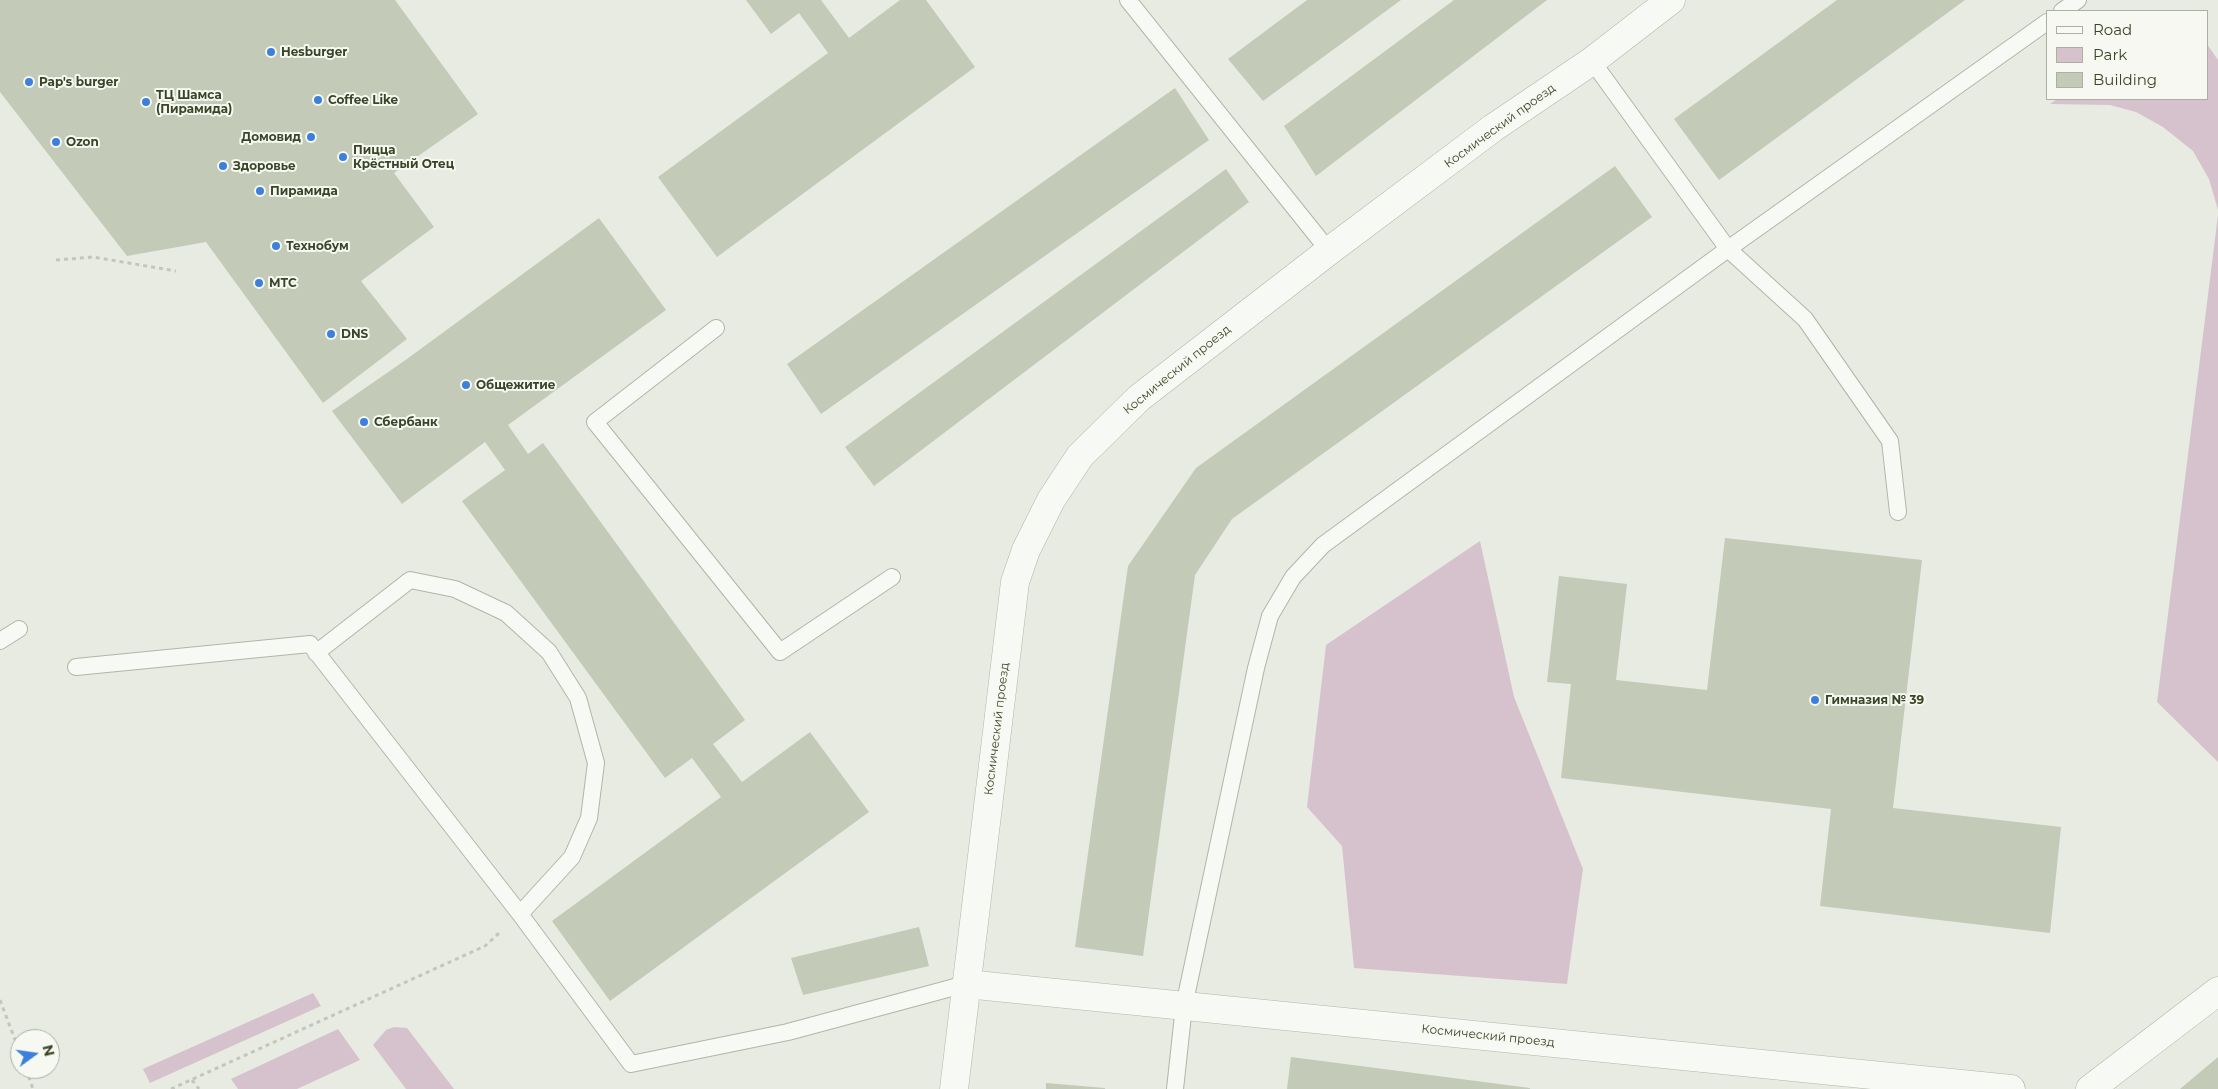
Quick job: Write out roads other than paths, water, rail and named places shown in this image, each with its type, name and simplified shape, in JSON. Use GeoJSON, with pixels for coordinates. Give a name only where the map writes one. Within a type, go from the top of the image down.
{"type":"FeatureCollection","features":[{"type":"Feature","properties":{"kind":"street","name":"Космический проезд"},"geometry":{"type":"LineString","coordinates":[[954,1089],[1015,582],[1026,550],[1039,524],[1080,456],[1139,398],[1329,251],[1493,128],[1592,61],[1671,0]]}},
{"type":"Feature","properties":{"kind":"street","name":"Космический проезд"},"geometry":{"type":"LineString","coordinates":[[966,984],[2011,1089]]}},
{"type":"Feature","properties":{"kind":"street"},"geometry":{"type":"LineString","coordinates":[[2090,1089],[2218,990]]}},
{"type":"Feature","properties":{"kind":"lane"},"geometry":{"type":"LineString","coordinates":[[1128,0],[1329,251]]}},
{"type":"Feature","properties":{"kind":"lane"},"geometry":{"type":"LineString","coordinates":[[2063,10],[2078,0]]}},
{"type":"Feature","properties":{"kind":"lane"},"geometry":{"type":"LineString","coordinates":[[1175,1089],[1184,1006],[1256,668],[1270,616],[1293,577],[1323,545],[1728,249],[2046,23]]}},
{"type":"Feature","properties":{"kind":"lane"},"geometry":{"type":"LineString","coordinates":[[1592,61],[1728,249],[1805,319],[1890,441],[1898,512]]}},
{"type":"Feature","properties":{"kind":"lane"},"geometry":{"type":"LineString","coordinates":[[716,328],[594,422],[780,652],[892,577]]}},
{"type":"Feature","properties":{"kind":"lane"},"geometry":{"type":"LineString","coordinates":[[316,653],[410,580],[455,589],[506,613],[549,652],[578,698],[596,763],[589,818],[572,857],[520,914]]}},
{"type":"Feature","properties":{"kind":"lane"},"geometry":{"type":"LineString","coordinates":[[0,641],[19,629]]}},
{"type":"Feature","properties":{"kind":"lane"},"geometry":{"type":"LineString","coordinates":[[76,667],[310,644],[520,914],[631,1064],[788,1032],[966,984]]}},
{"type":"Feature","properties":{"kind":"place","name":"Hesburger"},"geometry":{"type":"Point","coordinates":[271,52]}},
{"type":"Feature","properties":{"kind":"place","name":"Pap's burger"},"geometry":{"type":"Point","coordinates":[29,82]}},
{"type":"Feature","properties":{"kind":"place","name":"Coffee Like"},"geometry":{"type":"Point","coordinates":[318,100]}},
{"type":"Feature","properties":{"kind":"place","name":"ТЦ Шамса (Пирамида)"},"geometry":{"type":"Point","coordinates":[146,102]}},
{"type":"Feature","properties":{"kind":"place","name":"Домовид"},"geometry":{"type":"Point","coordinates":[311,137]}},
{"type":"Feature","properties":{"kind":"place","name":"Ozon"},"geometry":{"type":"Point","coordinates":[56,142]}},
{"type":"Feature","properties":{"kind":"place","name":"Пицца Крёстный Отец"},"geometry":{"type":"Point","coordinates":[343,157]}},
{"type":"Feature","properties":{"kind":"place","name":"Здоровье"},"geometry":{"type":"Point","coordinates":[223,166]}},
{"type":"Feature","properties":{"kind":"place","name":"Пирамида"},"geometry":{"type":"Point","coordinates":[260,191]}},
{"type":"Feature","properties":{"kind":"place","name":"Технобум"},"geometry":{"type":"Point","coordinates":[276,246]}},
{"type":"Feature","properties":{"kind":"place","name":"МТС"},"geometry":{"type":"Point","coordinates":[259,283]}},
{"type":"Feature","properties":{"kind":"place","name":"DNS"},"geometry":{"type":"Point","coordinates":[331,334]}},
{"type":"Feature","properties":{"kind":"place","name":"Общежитие"},"geometry":{"type":"Point","coordinates":[466,385]}},
{"type":"Feature","properties":{"kind":"place","name":"Сбербанк"},"geometry":{"type":"Point","coordinates":[364,422]}},
{"type":"Feature","properties":{"kind":"place","name":"Гимназия № 39"},"geometry":{"type":"Point","coordinates":[1815,700]}}]}
